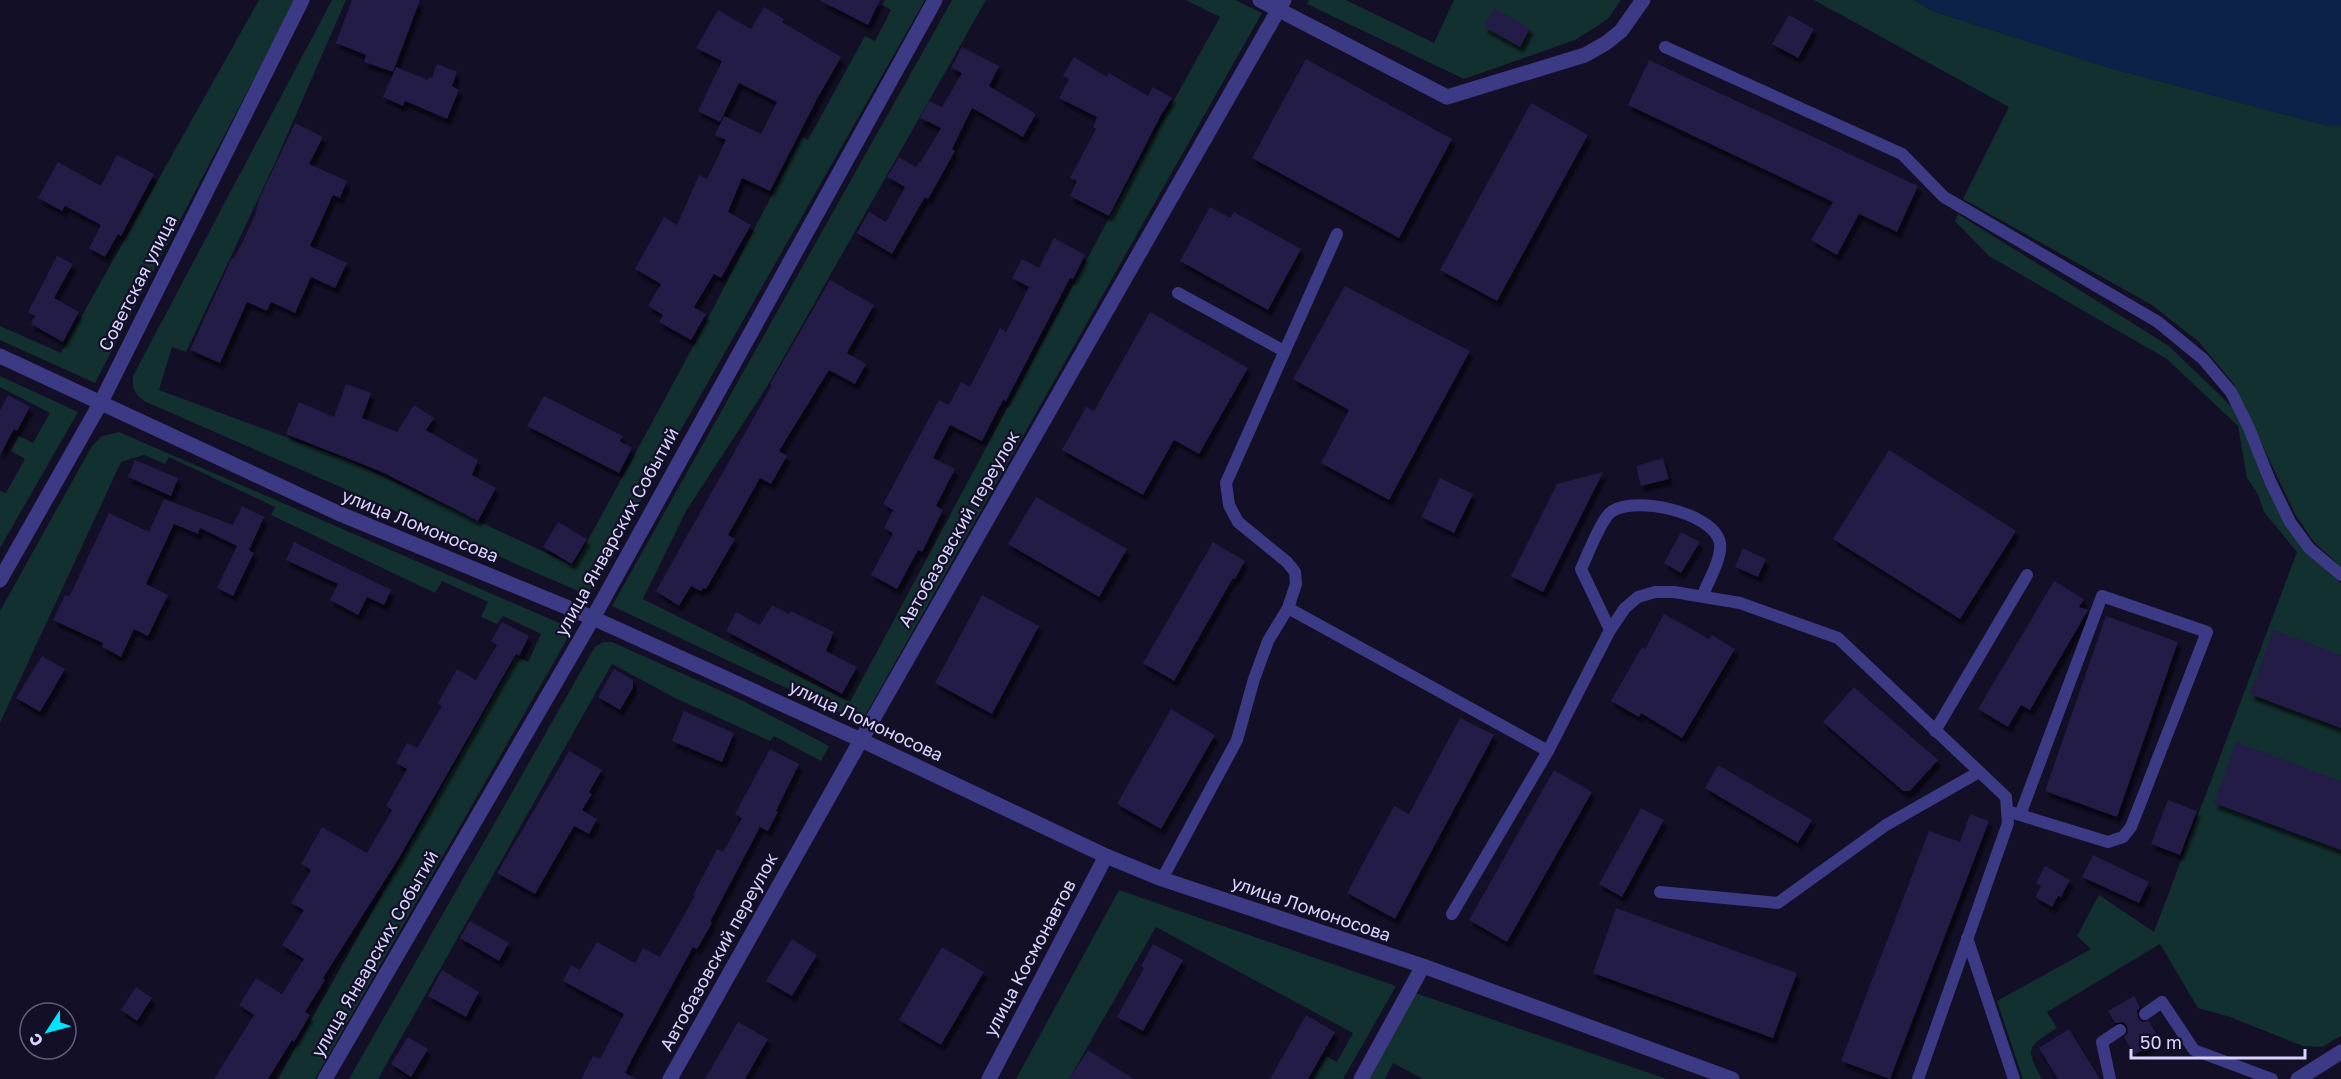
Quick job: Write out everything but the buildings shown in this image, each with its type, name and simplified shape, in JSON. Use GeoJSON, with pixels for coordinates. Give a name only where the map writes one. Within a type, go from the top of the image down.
{"type":"FeatureCollection","features":[{"type":"Feature","properties":{"kind":"street","name":"Советская улица"},"geometry":{"type":"LineString","coordinates":[[0,580],[100,404],[302,0]]}},
{"type":"Feature","properties":{"kind":"street","name":"улица Январских Событий"},"geometry":{"type":"LineString","coordinates":[[325,1079],[593,618],[935,0]]}},
{"type":"Feature","properties":{"kind":"street"},"geometry":{"type":"LineString","coordinates":[[1260,0],[1281,5],[1447,97],[1585,55],[1621,31],[1643,0]]}},
{"type":"Feature","properties":{"kind":"street","name":"Автобазовский переулок"},"geometry":{"type":"LineString","coordinates":[[670,1079],[1281,5]]}},
{"type":"Feature","properties":{"kind":"street","name":"улица Ломоносова"},"geometry":{"type":"LineString","coordinates":[[0,356],[338,513],[593,618],[861,740],[1106,856],[1162,879],[1423,966],[1732,1079]]}},
{"type":"Feature","properties":{"kind":"street","name":"улица Космонавтов"},"geometry":{"type":"LineString","coordinates":[[989,1079],[1106,856]]}},
{"type":"Feature","properties":{"kind":"street"},"geometry":{"type":"LineString","coordinates":[[1361,1079],[1423,966]]}},
{"type":"Feature","properties":{"kind":"street"},"geometry":{"type":"LineString","coordinates":[[2298,1079],[2341,1052]]}},
{"type":"Feature","properties":{"kind":"lane"},"geometry":{"type":"LineString","coordinates":[[1665,47],[1902,154],[1944,197],[2158,322],[2203,359],[2232,392],[2290,522],[2309,548],[2341,575]]}},
{"type":"Feature","properties":{"kind":"lane"},"geometry":{"type":"LineString","coordinates":[[1162,879],[1237,740],[1254,679],[1268,640],[1288,608],[1296,584],[1295,572],[1280,555],[1238,522],[1229,505],[1226,483],[1337,234]]}},
{"type":"Feature","properties":{"kind":"lane"},"geometry":{"type":"LineString","coordinates":[[1178,293],[1284,351]]}},
{"type":"Feature","properties":{"kind":"lane"},"geometry":{"type":"LineString","coordinates":[[1610,630],[1581,568],[1608,514],[1618,508],[1670,507],[1709,525],[1720,545],[1719,554],[1703,595]]}},
{"type":"Feature","properties":{"kind":"lane"},"geometry":{"type":"LineString","coordinates":[[1935,731],[2027,575]]}},
{"type":"Feature","properties":{"kind":"lane"},"geometry":{"type":"LineString","coordinates":[[1452,914],[1548,751],[1610,630],[1625,608],[1638,597],[1655,592],[1703,595],[1740,603],[1838,638],[2006,797],[2008,823],[1918,1079]]}},
{"type":"Feature","properties":{"kind":"lane"},"geometry":{"type":"LineString","coordinates":[[2007,811],[2020,815],[2108,842],[2123,837],[2132,827],[2207,632],[2102,596],[2020,815]]}},
{"type":"Feature","properties":{"kind":"lane"},"geometry":{"type":"LineString","coordinates":[[1288,608],[1548,751]]}},
{"type":"Feature","properties":{"kind":"lane"},"geometry":{"type":"LineString","coordinates":[[1660,892],[1778,903],[1886,825],[1979,772]]}},
{"type":"Feature","properties":{"kind":"lane"},"geometry":{"type":"LineString","coordinates":[[1967,938],[2014,1079]]}},
{"type":"Feature","properties":{"kind":"lane"},"geometry":{"type":"LineString","coordinates":[[2145,1014],[2162,1002],[2194,1050],[2272,1079]]}},
{"type":"Feature","properties":{"kind":"lane"},"geometry":{"type":"LineString","coordinates":[[2110,1079],[2102,1042],[2120,1030]]}},
{"type":"Feature","properties":{"kind":"green space"},"geometry":{"type":"Polygon","coordinates":[[[259,0],[295,0],[95,383],[0,340],[0,326],[61,353],[259,0]]]}},
{"type":"Feature","properties":{"kind":"green space"},"geometry":{"type":"Polygon","coordinates":[[[332,0],[346,0],[274,165],[186,352],[172,347],[159,390],[350,461],[574,566],[694,345],[802,137],[808,140],[865,36],[875,41],[891,10],[882,5],[885,0],[925,0],[587,595],[144,401],[134,390],[133,376],[332,0]]]}},
{"type":"Feature","properties":{"kind":"green space"},"geometry":{"type":"Polygon","coordinates":[[[952,0],[986,0],[768,385],[686,511],[643,599],[850,702],[1109,218],[1220,17],[1186,0],[1235,0],[1262,13],[861,723],[612,606],[952,0]]]}},
{"type":"Feature","properties":{"kind":"green space"},"geometry":{"type":"Polygon","coordinates":[[[1309,0],[1346,0],[1434,43],[1454,0],[1621,0],[1608,19],[1575,40],[1464,79],[1307,4],[1309,0]]]}},
{"type":"Feature","properties":{"kind":"green space"},"geometry":{"type":"Polygon","coordinates":[[[1814,0],[1914,0],[1933,11],[2110,68],[2328,126],[2341,126],[2341,567],[2313,541],[2295,514],[2233,383],[2199,342],[2152,305],[1963,199],[2009,107],[1814,0]]]}},
{"type":"Feature","properties":{"kind":"green space"},"geometry":{"type":"Polygon","coordinates":[[[1958,214],[2169,346],[2233,408],[2246,429],[2263,481],[2294,535],[2306,552],[2341,583],[2341,1036],[2322,1047],[2303,1046],[2230,1017],[2198,1008],[2160,944],[2047,1012],[2057,1028],[2035,1044],[2031,1054],[2042,1079],[2023,1079],[1997,1001],[2091,949],[2077,936],[2099,895],[2154,932],[2297,552],[2264,512],[2258,494],[2247,478],[2238,426],[2167,359],[1989,256],[1955,221],[1958,214]]]}},
{"type":"Feature","properties":{"kind":"green space"},"geometry":{"type":"Polygon","coordinates":[[[0,376],[78,412],[0,548],[0,491],[6,493],[25,459],[11,451],[19,436],[33,443],[50,413],[0,387],[0,376]]]}},
{"type":"Feature","properties":{"kind":"green space"},"geometry":{"type":"Polygon","coordinates":[[[119,432],[573,629],[315,1079],[278,1079],[516,656],[528,662],[541,634],[503,616],[497,624],[481,617],[488,602],[442,581],[435,593],[271,515],[275,507],[169,457],[165,464],[144,455],[121,462],[0,723],[0,611],[92,446],[102,436],[119,432]]]}},
{"type":"Feature","properties":{"kind":"green space"},"geometry":{"type":"Polygon","coordinates":[[[603,642],[612,642],[739,699],[829,746],[821,761],[774,736],[770,741],[675,698],[612,664],[378,1079],[349,1079],[585,664],[595,647],[603,642]]]}},
{"type":"Feature","properties":{"kind":"green space"},"geometry":{"type":"Polygon","coordinates":[[[1119,890],[1396,986],[1343,1079],[1313,1079],[1326,1056],[1337,1062],[1353,1033],[1156,927],[1069,1079],[1016,1079],[1119,890]]]}},
{"type":"Feature","properties":{"kind":"green space"},"geometry":{"type":"Polygon","coordinates":[[[1415,993],[1667,1079],[1423,1079],[1393,1063],[1385,1079],[1367,1079],[1415,993]]]}},
{"type":"Feature","properties":{"kind":"water"},"geometry":{"type":"Polygon","coordinates":[[[1914,0],[2341,0],[2341,126],[2328,126],[2110,68],[1933,11],[1914,0]]]}}]}
